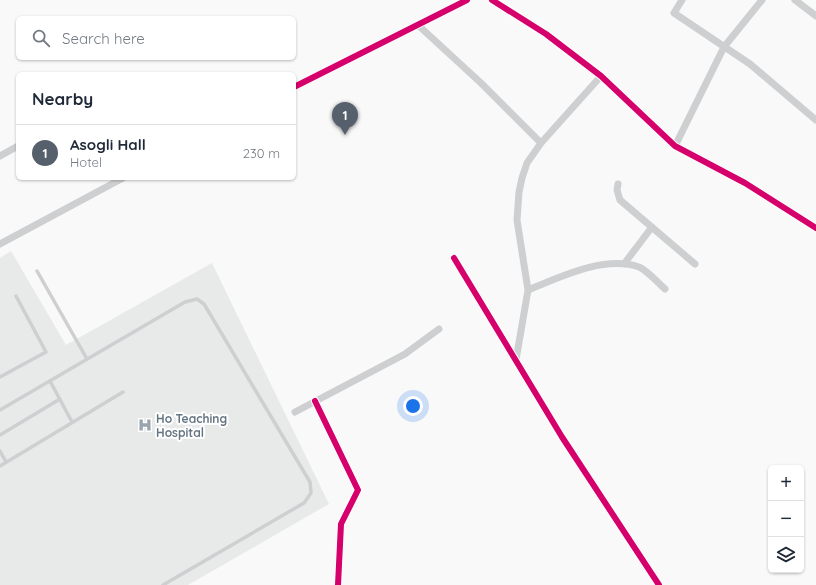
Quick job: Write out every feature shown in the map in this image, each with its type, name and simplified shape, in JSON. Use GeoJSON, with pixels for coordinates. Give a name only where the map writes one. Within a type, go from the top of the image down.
{"type":"FeatureCollection","features":[{"type":"Feature","properties":{"kind":"street"},"geometry":{"type":"LineString","coordinates":[[296,86],[419,26],[467,0]]}},
{"type":"Feature","properties":{"kind":"street"},"geometry":{"type":"LineString","coordinates":[[492,0],[546,34],[600,76],[675,146],[745,183],[816,228]]}},
{"type":"Feature","properties":{"kind":"street"},"geometry":{"type":"LineString","coordinates":[[682,0],[674,13],[765,76],[816,120]]}},
{"type":"Feature","properties":{"kind":"street"},"geometry":{"type":"LineString","coordinates":[[675,146],[724,47],[762,0]]}},
{"type":"Feature","properties":{"kind":"street"},"geometry":{"type":"LineString","coordinates":[[795,0],[816,16]]}},
{"type":"Feature","properties":{"kind":"street"},"geometry":{"type":"LineString","coordinates":[[419,26],[481,83],[541,143]]}},
{"type":"Feature","properties":{"kind":"street"},"geometry":{"type":"LineString","coordinates":[[516,360],[528,290],[517,226],[519,192],[528,163],[541,143],[600,76]]}},
{"type":"Feature","properties":{"kind":"street"},"geometry":{"type":"LineString","coordinates":[[0,156],[16,147]]}},
{"type":"Feature","properties":{"kind":"street"},"geometry":{"type":"LineString","coordinates":[[0,244],[118,180]]}},
{"type":"Feature","properties":{"kind":"street"},"geometry":{"type":"LineString","coordinates":[[618,184],[617,190],[620,200],[695,264]]}},
{"type":"Feature","properties":{"kind":"street"},"geometry":{"type":"LineString","coordinates":[[624,264],[652,227]]}},
{"type":"Feature","properties":{"kind":"street"},"geometry":{"type":"LineString","coordinates":[[454,258],[562,437],[659,585]]}},
{"type":"Feature","properties":{"kind":"street"},"geometry":{"type":"LineString","coordinates":[[528,290],[579,270],[624,264],[640,268],[665,289]]}},
{"type":"Feature","properties":{"kind":"street"},"geometry":{"type":"LineString","coordinates":[[295,412],[405,354],[439,329]]}},
{"type":"Feature","properties":{"kind":"street"},"geometry":{"type":"LineString","coordinates":[[315,401],[358,490],[341,524],[338,585]]}},
{"type":"Feature","properties":{"kind":"lane"},"geometry":{"type":"LineString","coordinates":[[37,271],[87,359]]}},
{"type":"Feature","properties":{"kind":"lane"},"geometry":{"type":"LineString","coordinates":[[0,377],[46,352],[16,296]]}},
{"type":"Feature","properties":{"kind":"lane"},"geometry":{"type":"LineString","coordinates":[[0,410],[185,302],[197,298],[204,304],[310,482],[310,493],[304,503],[163,585]]}},
{"type":"Feature","properties":{"kind":"lane"},"geometry":{"type":"LineString","coordinates":[[50,381],[72,422]]}},
{"type":"Feature","properties":{"kind":"lane"},"geometry":{"type":"LineString","coordinates":[[0,466],[123,392]]}},
{"type":"Feature","properties":{"kind":"lane"},"geometry":{"type":"LineString","coordinates":[[0,435],[60,399]]}},
{"type":"Feature","properties":{"kind":"lane"},"geometry":{"type":"LineString","coordinates":[[0,451],[6,462]]}},
{"type":"Feature","properties":{"kind":"shaded area","name":"Ho Teaching Hospital"},"geometry":{"type":"Polygon","coordinates":[[[11,251],[66,345],[212,263],[329,504],[188,585],[0,585],[0,258],[11,251]]]}},
{"type":"Feature","properties":{"kind":"cycle path"},"geometry":{"type":"LineString","coordinates":[[296,86],[467,0]]}},
{"type":"Feature","properties":{"kind":"cycle path"},"geometry":{"type":"LineString","coordinates":[[492,0],[546,34],[601,76],[675,146],[745,183],[816,228]]}},
{"type":"Feature","properties":{"kind":"cycle path"},"geometry":{"type":"LineString","coordinates":[[454,258],[562,437],[659,585]]}},
{"type":"Feature","properties":{"kind":"cycle path"},"geometry":{"type":"LineString","coordinates":[[315,401],[358,490],[341,524],[338,585]]}},
{"type":"Feature","properties":{"kind":"place","name":"Asogli Hall"},"geometry":{"type":"Point","coordinates":[345,135]}},
{"type":"Feature","properties":{"kind":"place","name":"Ho Teaching Hospital"},"geometry":{"type":"Point","coordinates":[145,425]}}]}
